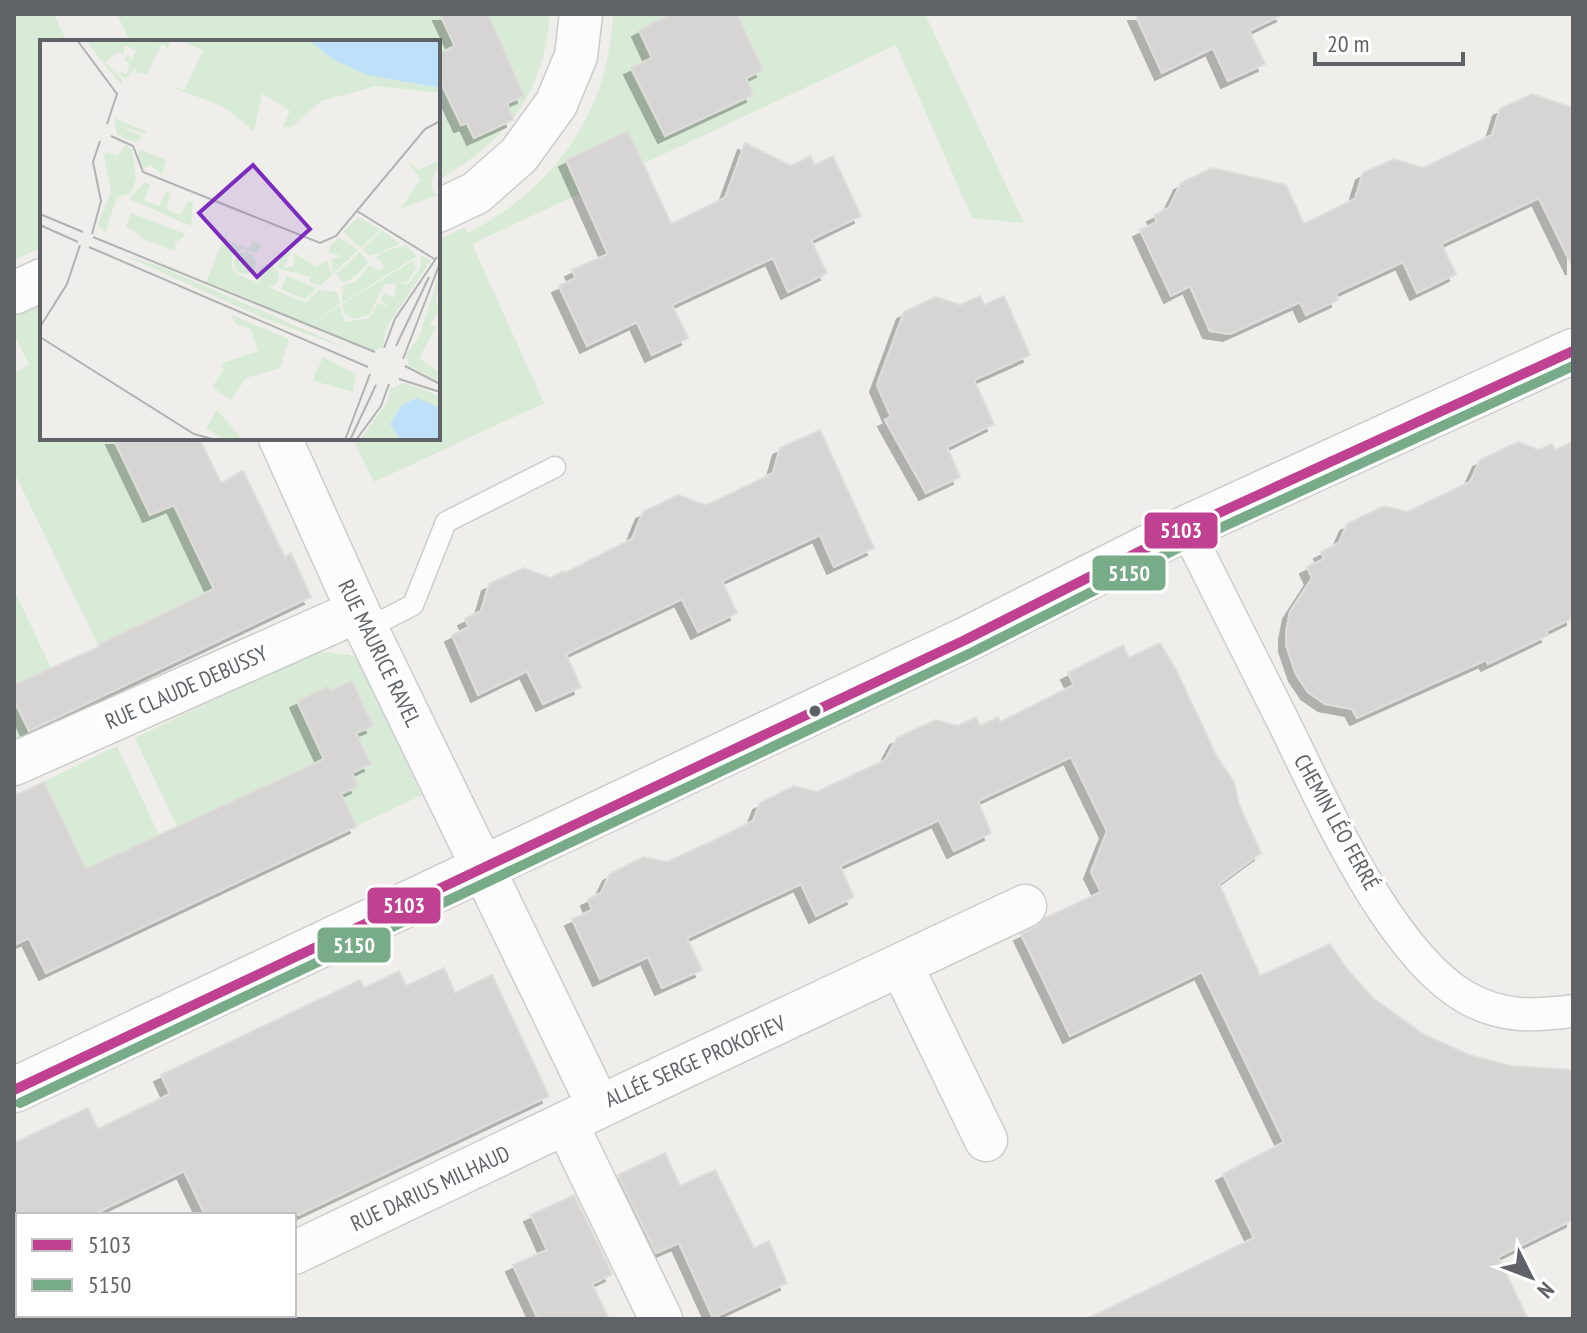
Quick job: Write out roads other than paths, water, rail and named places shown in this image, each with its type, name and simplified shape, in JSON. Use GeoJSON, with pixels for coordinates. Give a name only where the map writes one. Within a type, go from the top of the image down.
{"type":"FeatureCollection","features":[{"type":"Feature","properties":{"kind":"street"},"geometry":{"type":"LineString","coordinates":[[440,210],[476,193],[519,155],[547,117],[556,104],[576,56],[581,14]]}},
{"type":"Feature","properties":{"kind":"street"},"geometry":{"type":"LineString","coordinates":[[14,293],[40,281]]}},
{"type":"Feature","properties":{"kind":"street"},"geometry":{"type":"LineString","coordinates":[[18,1078],[423,898],[484,866],[965,640],[1186,528],[1573,351]]}},
{"type":"Feature","properties":{"kind":"street","name":"RUE MAURICE RAVEL"},"geometry":{"type":"LineString","coordinates":[[281,440],[363,620],[484,866]]}},
{"type":"Feature","properties":{"kind":"street","name":"CHEMIN LÉO FERRÉ"},"geometry":{"type":"LineString","coordinates":[[1186,528],[1344,844],[1407,944],[1442,980],[1467,998],[1495,1010],[1529,1016],[1573,1011]]}},
{"type":"Feature","properties":{"kind":"street","name":"RUE CLAUDE DEBUSSY"},"geometry":{"type":"LineString","coordinates":[[14,764],[363,620]]}},
{"type":"Feature","properties":{"kind":"street","name":"ALLÉE SERGE PROKOFIEV"},"geometry":{"type":"LineString","coordinates":[[484,866],[583,1115],[1025,906]]}},
{"type":"Feature","properties":{"kind":"street"},"geometry":{"type":"LineString","coordinates":[[901,965],[986,1140]]}},
{"type":"Feature","properties":{"kind":"street"},"geometry":{"type":"LineString","coordinates":[[583,1115],[661,1319]]}},
{"type":"Feature","properties":{"kind":"street","name":"RUE DARIUS MILHAUD"},"geometry":{"type":"LineString","coordinates":[[296,1252],[583,1115]]}},
{"type":"Feature","properties":{"kind":"lane"},"geometry":{"type":"LineString","coordinates":[[363,620],[413,605],[446,522],[555,467]]}}]}
